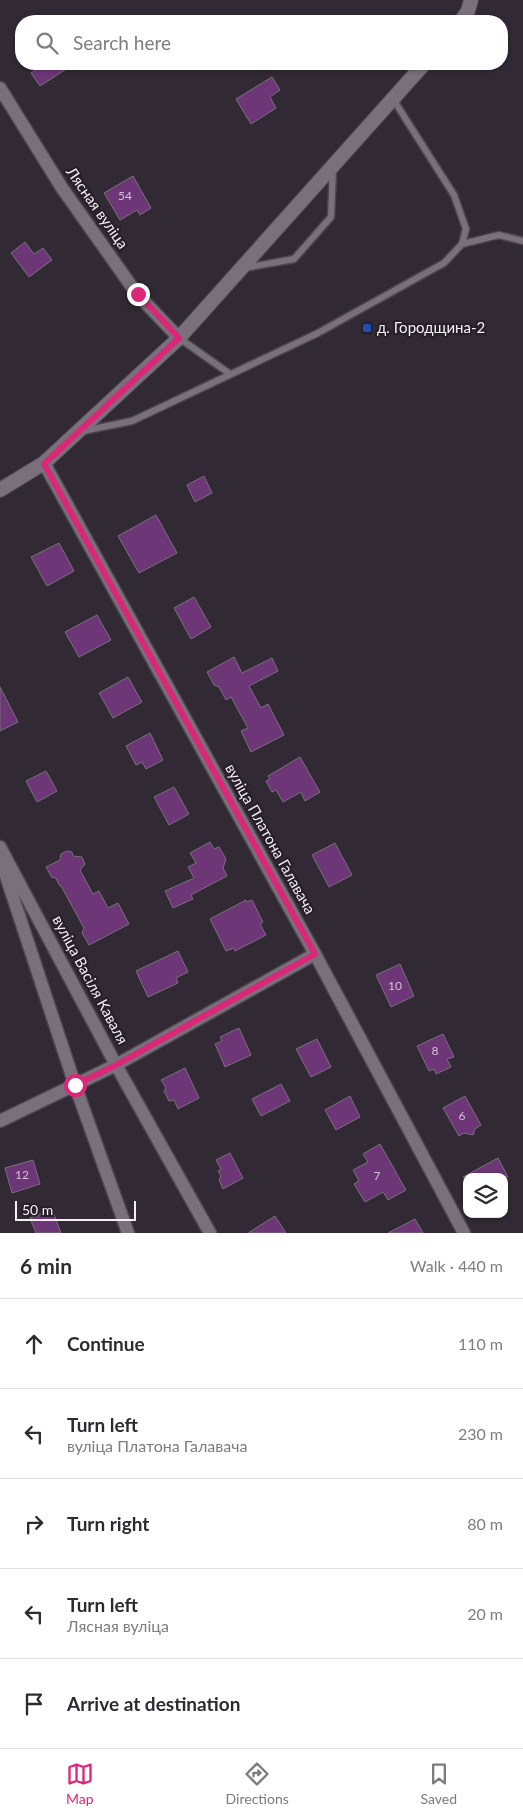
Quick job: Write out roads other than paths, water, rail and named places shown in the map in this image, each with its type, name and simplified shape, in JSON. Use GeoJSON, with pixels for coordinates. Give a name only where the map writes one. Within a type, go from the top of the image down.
{"type":"FeatureCollection","features":[{"type":"Feature","properties":{"kind":"street"},"geometry":{"type":"LineString","coordinates":[[0,490],[44,464],[179,338],[419,70]]}},
{"type":"Feature","properties":{"kind":"street","name":"Лясная вуліца"},"geometry":{"type":"LineString","coordinates":[[0,88],[62,188],[138,294],[179,338]]}},
{"type":"Feature","properties":{"kind":"street","name":"вуліца Платона Галавача"},"geometry":{"type":"LineString","coordinates":[[44,464],[315,954],[464,1233]]}},
{"type":"Feature","properties":{"kind":"street","name":"вуліца Васіля Каваля"},"geometry":{"type":"LineString","coordinates":[[0,847],[116,1065],[210,1233]]}},
{"type":"Feature","properties":{"kind":"street"},"geometry":{"type":"LineString","coordinates":[[0,857],[75,1085],[128,1233]]}},
{"type":"Feature","properties":{"kind":"street"},"geometry":{"type":"LineString","coordinates":[[0,1121],[116,1065],[315,954]]}},
{"type":"Feature","properties":{"kind":"lane"},"geometry":{"type":"LineString","coordinates":[[77,433],[132,421],[318,333],[444,263],[462,244],[466,229],[454,195],[393,99]]}},
{"type":"Feature","properties":{"kind":"lane"},"geometry":{"type":"LineString","coordinates":[[240,269],[294,259],[331,217],[333,166]]}},
{"type":"Feature","properties":{"kind":"lane"},"geometry":{"type":"LineString","coordinates":[[462,244],[499,235],[523,241]]}},
{"type":"Feature","properties":{"kind":"lane"},"geometry":{"type":"LineString","coordinates":[[179,338],[230,374]]}},
{"type":"Feature","properties":{"kind":"place","name":"д. Городщина-2"},"geometry":{"type":"Point","coordinates":[367,328]}}]}
